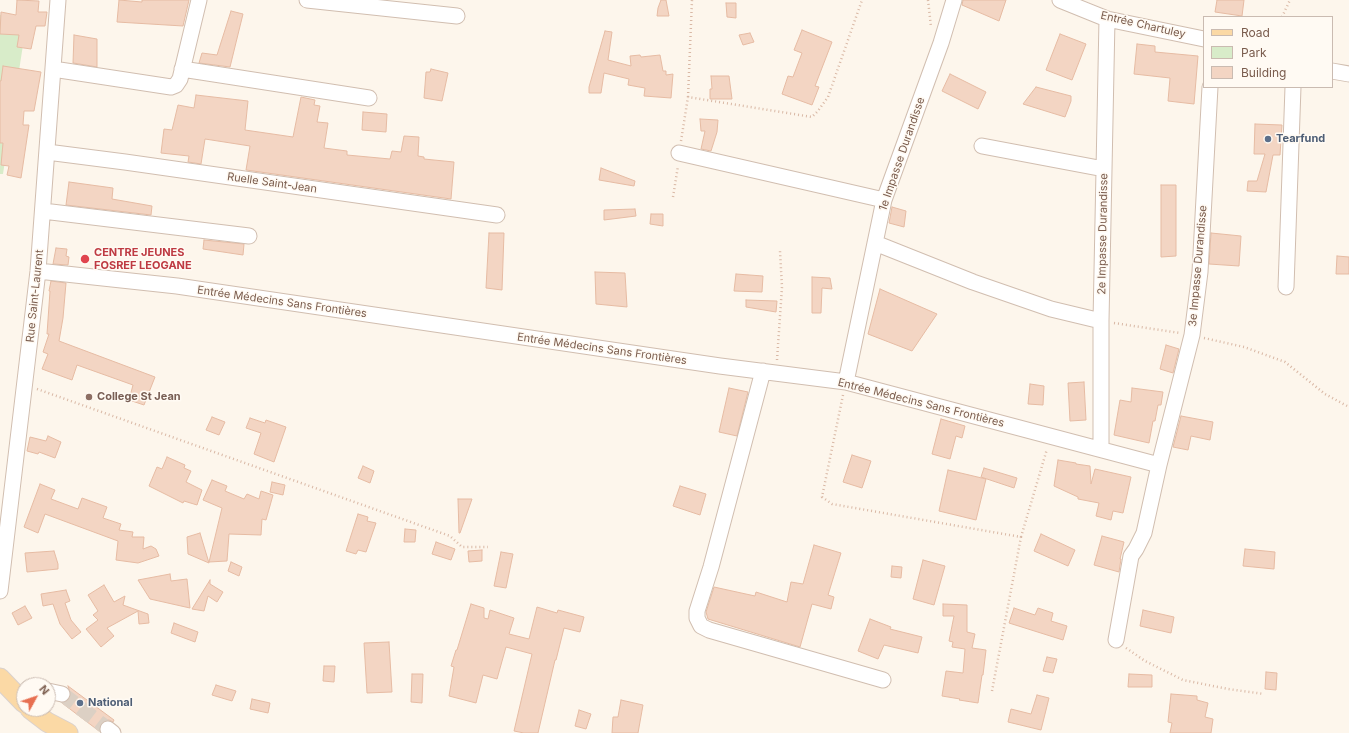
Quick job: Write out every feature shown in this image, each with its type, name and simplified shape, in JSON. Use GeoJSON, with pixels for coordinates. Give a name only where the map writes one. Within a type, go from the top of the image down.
{"type":"FeatureCollection","features":[{"type":"Feature","properties":{"kind":"main road"},"geometry":{"type":"LineString","coordinates":[[0,678],[16,693]]}},
{"type":"Feature","properties":{"kind":"main road"},"geometry":{"type":"LineString","coordinates":[[40,717],[68,733]]}},
{"type":"Feature","properties":{"kind":"street","name":"Rue Saint-Laurent"},"geometry":{"type":"LineString","coordinates":[[0,591],[38,271],[58,0]]}},
{"type":"Feature","properties":{"kind":"street"},"geometry":{"type":"LineString","coordinates":[[53,69],[171,87],[176,85],[180,79],[199,0]]}},
{"type":"Feature","properties":{"kind":"street"},"geometry":{"type":"LineString","coordinates":[[307,0],[457,16]]}},
{"type":"Feature","properties":{"kind":"street","name":"1e Impasse Durandisse"},"geometry":{"type":"LineString","coordinates":[[846,382],[884,200],[941,43],[954,0]]}},
{"type":"Feature","properties":{"kind":"street","name":"Entrée Chartuley"},"geometry":{"type":"LineString","coordinates":[[1060,0],[1107,20],[1203,39]]}},
{"type":"Feature","properties":{"kind":"street","name":"2e Impasse Durandisse"},"geometry":{"type":"LineString","coordinates":[[1101,449],[1101,321],[1107,20]]}},
{"type":"Feature","properties":{"kind":"street"},"geometry":{"type":"LineString","coordinates":[[182,69],[369,98]]}},
{"type":"Feature","properties":{"kind":"street"},"geometry":{"type":"LineString","coordinates":[[1333,71],[1349,74]]}},
{"type":"Feature","properties":{"kind":"street","name":"3e Impasse Durandisse"},"geometry":{"type":"LineString","coordinates":[[1116,640],[1131,556],[1144,534],[1159,464],[1192,335],[1200,272],[1210,88]]}},
{"type":"Feature","properties":{"kind":"street"},"geometry":{"type":"LineString","coordinates":[[1286,287],[1294,88]]}},
{"type":"Feature","properties":{"kind":"street"},"geometry":{"type":"LineString","coordinates":[[982,146],[1104,169]]}},
{"type":"Feature","properties":{"kind":"street","name":"Ruelle Saint-Jean"},"geometry":{"type":"LineString","coordinates":[[47,152],[497,215]]}},
{"type":"Feature","properties":{"kind":"street"},"geometry":{"type":"LineString","coordinates":[[679,153],[884,200]]}},
{"type":"Feature","properties":{"kind":"street"},"geometry":{"type":"LineString","coordinates":[[43,211],[249,236]]}},
{"type":"Feature","properties":{"kind":"street"},"geometry":{"type":"LineString","coordinates":[[875,243],[973,282],[1051,308],[1101,321]]}},
{"type":"Feature","properties":{"kind":"street","name":"Entrée Médecins Sans Frontières"},"geometry":{"type":"LineString","coordinates":[[38,271],[178,286],[846,382],[1159,464]]}},
{"type":"Feature","properties":{"kind":"street"},"geometry":{"type":"LineString","coordinates":[[770,372],[697,611],[697,618],[701,626],[709,630],[883,680]]}},
{"type":"Feature","properties":{"kind":"path"},"geometry":{"type":"LineString","coordinates":[[673,197],[688,97],[692,0]]}},
{"type":"Feature","properties":{"kind":"path"},"geometry":{"type":"LineString","coordinates":[[688,97],[812,117],[828,96],[862,0]]}},
{"type":"Feature","properties":{"kind":"path"},"geometry":{"type":"LineString","coordinates":[[1282,16],[1290,0]]}},
{"type":"Feature","properties":{"kind":"path"},"geometry":{"type":"LineString","coordinates":[[770,372],[782,287],[780,251]]}},
{"type":"Feature","properties":{"kind":"path"},"geometry":{"type":"LineString","coordinates":[[1101,321],[1192,335],[1244,347],[1285,362],[1325,394],[1349,407]]}},
{"type":"Feature","properties":{"kind":"path"},"geometry":{"type":"LineString","coordinates":[[846,382],[822,497],[832,504],[1021,537]]}},
{"type":"Feature","properties":{"kind":"path"},"geometry":{"type":"LineString","coordinates":[[25,384],[450,536],[462,547],[488,547]]}},
{"type":"Feature","properties":{"kind":"path"},"geometry":{"type":"LineString","coordinates":[[992,691],[1021,537],[1050,436]]}},
{"type":"Feature","properties":{"kind":"path"},"geometry":{"type":"LineString","coordinates":[[1116,640],[1145,660],[1183,680],[1228,689],[1264,694]]}},
{"type":"Feature","properties":{"kind":"green space"},"geometry":{"type":"Polygon","coordinates":[[[0,15],[27,19],[3,174],[0,174],[0,15]]]}},
{"type":"Feature","properties":{"kind":"building"},"geometry":{"type":"Polygon","coordinates":[[[17,0],[39,1],[38,12],[47,12],[45,26],[36,26],[31,49],[17,47],[19,35],[0,34],[1,12],[16,15],[17,0]]]}},
{"type":"Feature","properties":{"kind":"building"},"geometry":{"type":"Polygon","coordinates":[[[119,0],[142,2],[142,0],[189,0],[183,26],[117,22],[119,0]]]}},
{"type":"Feature","properties":{"kind":"building"},"geometry":{"type":"Polygon","coordinates":[[[661,0],[666,0],[669,16],[657,16],[661,0]]]}},
{"type":"Feature","properties":{"kind":"building"},"geometry":{"type":"Polygon","coordinates":[[[963,0],[1006,0],[999,21],[962,5],[963,0]]]}},
{"type":"Feature","properties":{"kind":"building"},"geometry":{"type":"Polygon","coordinates":[[[1217,0],[1244,0],[1242,16],[1215,12],[1217,0]]]}},
{"type":"Feature","properties":{"kind":"building"},"geometry":{"type":"Polygon","coordinates":[[[726,3],[736,3],[736,18],[727,17],[726,3]]]}},
{"type":"Feature","properties":{"kind":"building"},"geometry":{"type":"Polygon","coordinates":[[[231,11],[243,14],[230,67],[199,63],[202,53],[217,55],[231,11]]]}},
{"type":"Feature","properties":{"kind":"building"},"geometry":{"type":"Polygon","coordinates":[[[802,30],[832,42],[815,86],[819,87],[812,105],[782,94],[788,76],[793,77],[802,53],[794,50],[802,30]]]}},
{"type":"Feature","properties":{"kind":"building"},"geometry":{"type":"Polygon","coordinates":[[[605,31],[612,32],[608,60],[631,66],[630,56],[640,55],[641,57],[660,55],[663,71],[666,71],[666,75],[673,74],[671,98],[644,96],[645,88],[628,85],[629,79],[604,73],[601,93],[589,93],[589,87],[605,31]]]}},
{"type":"Feature","properties":{"kind":"building"},"geometry":{"type":"Polygon","coordinates":[[[750,33],[754,42],[743,45],[739,35],[750,33]]]}},
{"type":"Feature","properties":{"kind":"building"},"geometry":{"type":"Polygon","coordinates":[[[1060,34],[1086,44],[1072,80],[1046,70],[1060,34]]]}},
{"type":"Feature","properties":{"kind":"building"},"geometry":{"type":"Polygon","coordinates":[[[74,35],[97,39],[97,67],[73,63],[74,35]]]}},
{"type":"Feature","properties":{"kind":"building"},"geometry":{"type":"Polygon","coordinates":[[[1137,44],[1155,46],[1155,52],[1198,56],[1194,104],[1168,101],[1170,78],[1134,74],[1137,44]]]}},
{"type":"Feature","properties":{"kind":"building"},"geometry":{"type":"Polygon","coordinates":[[[3,66],[41,72],[34,111],[24,111],[23,125],[29,125],[21,178],[7,175],[9,166],[1,165],[3,143],[0,143],[0,81],[3,66]]]}},
{"type":"Feature","properties":{"kind":"building"},"geometry":{"type":"Polygon","coordinates":[[[431,69],[448,73],[442,101],[424,98],[426,72],[430,72],[431,69]]]}},
{"type":"Feature","properties":{"kind":"building"},"geometry":{"type":"Polygon","coordinates":[[[950,74],[986,92],[978,109],[942,91],[950,74]]]}},
{"type":"Feature","properties":{"kind":"building"},"geometry":{"type":"Polygon","coordinates":[[[711,76],[729,76],[732,99],[710,99],[710,89],[712,89],[711,76]]]}},
{"type":"Feature","properties":{"kind":"building"},"geometry":{"type":"Polygon","coordinates":[[[1036,87],[1071,96],[1071,101],[1065,117],[1023,104],[1036,87]]]}},
{"type":"Feature","properties":{"kind":"building"},"geometry":{"type":"Polygon","coordinates":[[[196,95],[248,101],[245,130],[293,137],[301,97],[315,100],[314,105],[320,106],[317,122],[328,123],[324,148],[347,151],[347,155],[390,159],[392,151],[401,152],[404,136],[419,137],[418,156],[424,157],[424,159],[454,162],[451,199],[246,170],[250,146],[205,139],[201,164],[188,162],[189,156],[161,153],[164,129],[172,130],[178,105],[194,108],[196,95]]]}},
{"type":"Feature","properties":{"kind":"building"},"geometry":{"type":"Polygon","coordinates":[[[363,112],[387,114],[386,132],[362,130],[363,112]]]}},
{"type":"Feature","properties":{"kind":"building"},"geometry":{"type":"Polygon","coordinates":[[[700,119],[718,120],[717,132],[711,151],[701,149],[705,131],[701,131],[700,119]]]}},
{"type":"Feature","properties":{"kind":"building","name":"Tearfund"},"geometry":{"type":"Polygon","coordinates":[[[1255,124],[1282,125],[1280,155],[1273,155],[1266,192],[1247,191],[1248,181],[1257,181],[1265,154],[1254,154],[1255,124]]]}},
{"type":"Feature","properties":{"kind":"building"},"geometry":{"type":"Polygon","coordinates":[[[601,168],[635,181],[634,186],[599,180],[601,168]]]}},
{"type":"Feature","properties":{"kind":"building"},"geometry":{"type":"Polygon","coordinates":[[[69,182],[113,188],[112,199],[152,206],[151,215],[66,205],[69,182]]]}},
{"type":"Feature","properties":{"kind":"building"},"geometry":{"type":"Polygon","coordinates":[[[1161,185],[1176,185],[1176,256],[1161,257],[1161,185]]]}},
{"type":"Feature","properties":{"kind":"building"},"geometry":{"type":"Polygon","coordinates":[[[892,207],[906,211],[904,227],[889,223],[892,207]]]}},
{"type":"Feature","properties":{"kind":"building"},"geometry":{"type":"Polygon","coordinates":[[[635,209],[636,216],[604,220],[604,210],[635,209]]]}},
{"type":"Feature","properties":{"kind":"building"},"geometry":{"type":"Polygon","coordinates":[[[651,214],[663,214],[663,226],[650,224],[651,214]]]}},
{"type":"Feature","properties":{"kind":"building"},"geometry":{"type":"Polygon","coordinates":[[[489,233],[504,233],[502,290],[486,288],[489,233]]]}},
{"type":"Feature","properties":{"kind":"building"},"geometry":{"type":"Polygon","coordinates":[[[1211,233],[1241,236],[1239,266],[1209,264],[1211,233]]]}},
{"type":"Feature","properties":{"kind":"building"},"geometry":{"type":"Polygon","coordinates":[[[204,240],[244,244],[243,255],[203,249],[204,240]]]}},
{"type":"Feature","properties":{"kind":"building"},"geometry":{"type":"Polygon","coordinates":[[[56,248],[67,249],[66,256],[69,257],[68,265],[53,264],[56,248]]]}},
{"type":"Feature","properties":{"kind":"building"},"geometry":{"type":"Polygon","coordinates":[[[1337,256],[1349,257],[1349,274],[1336,274],[1337,256]]]}},
{"type":"Feature","properties":{"kind":"building"},"geometry":{"type":"Polygon","coordinates":[[[595,272],[625,273],[627,307],[596,304],[595,272]]]}},
{"type":"Feature","properties":{"kind":"building"},"geometry":{"type":"Polygon","coordinates":[[[736,274],[763,276],[762,292],[734,291],[736,274]]]}},
{"type":"Feature","properties":{"kind":"building"},"geometry":{"type":"Polygon","coordinates":[[[812,277],[830,278],[832,289],[822,288],[821,313],[812,313],[812,277]]]}},
{"type":"Feature","properties":{"kind":"building"},"geometry":{"type":"Polygon","coordinates":[[[51,281],[66,283],[63,318],[59,341],[155,377],[144,405],[129,400],[133,385],[77,365],[72,380],[42,369],[48,354],[43,352],[49,334],[47,334],[49,291],[51,281]]]}},
{"type":"Feature","properties":{"kind":"building"},"geometry":{"type":"Polygon","coordinates":[[[880,289],[937,314],[912,351],[868,334],[880,289]]]}},
{"type":"Feature","properties":{"kind":"building"},"geometry":{"type":"Polygon","coordinates":[[[746,300],[777,301],[776,312],[746,307],[746,300]]]}},
{"type":"Feature","properties":{"kind":"building"},"geometry":{"type":"Polygon","coordinates":[[[1166,345],[1179,349],[1173,373],[1160,369],[1166,345]]]}},
{"type":"Feature","properties":{"kind":"building"},"geometry":{"type":"Polygon","coordinates":[[[1084,382],[1086,420],[1070,421],[1068,383],[1084,382]]]}},
{"type":"Feature","properties":{"kind":"building"},"geometry":{"type":"Polygon","coordinates":[[[1030,384],[1044,386],[1043,405],[1028,404],[1030,384]]]}},
{"type":"Feature","properties":{"kind":"building"},"geometry":{"type":"Polygon","coordinates":[[[729,388],[748,392],[737,436],[719,432],[729,388]]]}},
{"type":"Feature","properties":{"kind":"building"},"geometry":{"type":"Polygon","coordinates":[[[1132,388],[1163,392],[1161,405],[1158,405],[1155,421],[1153,421],[1149,443],[1114,435],[1120,400],[1131,402],[1132,388]]]}},
{"type":"Feature","properties":{"kind":"building"},"geometry":{"type":"Polygon","coordinates":[[[1181,416],[1213,422],[1210,440],[1191,436],[1188,450],[1173,447],[1181,416]]]}},
{"type":"Feature","properties":{"kind":"building"},"geometry":{"type":"Polygon","coordinates":[[[212,417],[225,422],[219,435],[206,430],[212,417]]]}},
{"type":"Feature","properties":{"kind":"building"},"geometry":{"type":"Polygon","coordinates":[[[250,418],[265,423],[266,420],[286,427],[274,462],[254,454],[261,433],[246,428],[250,418]]]}},
{"type":"Feature","properties":{"kind":"building"},"geometry":{"type":"Polygon","coordinates":[[[941,419],[965,426],[962,438],[956,436],[950,459],[932,454],[941,419]]]}},
{"type":"Feature","properties":{"kind":"building"},"geometry":{"type":"Polygon","coordinates":[[[48,436],[61,442],[55,458],[39,452],[38,454],[27,451],[30,437],[46,441],[48,436]]]}},
{"type":"Feature","properties":{"kind":"building"},"geometry":{"type":"Polygon","coordinates":[[[852,455],[871,461],[862,488],[843,482],[852,455]]]}},
{"type":"Feature","properties":{"kind":"building"},"geometry":{"type":"Polygon","coordinates":[[[167,457],[185,465],[184,468],[191,471],[186,482],[202,490],[197,505],[184,501],[183,503],[149,486],[157,467],[162,469],[167,457]]]}},
{"type":"Feature","properties":{"kind":"building"},"geometry":{"type":"Polygon","coordinates":[[[1058,460],[1090,466],[1091,484],[1095,469],[1131,477],[1123,513],[1113,511],[1111,520],[1096,516],[1099,503],[1078,499],[1078,497],[1054,486],[1058,460]]]}},
{"type":"Feature","properties":{"kind":"building"},"geometry":{"type":"Polygon","coordinates":[[[363,466],[374,471],[370,483],[358,478],[363,466]]]}},
{"type":"Feature","properties":{"kind":"building"},"geometry":{"type":"Polygon","coordinates":[[[984,468],[1017,478],[1014,488],[981,477],[984,468]]]}},
{"type":"Feature","properties":{"kind":"building"},"geometry":{"type":"Polygon","coordinates":[[[948,470],[986,479],[976,520],[939,511],[948,470]]]}},
{"type":"Feature","properties":{"kind":"building"},"geometry":{"type":"Polygon","coordinates":[[[212,480],[227,486],[225,491],[244,499],[247,494],[259,499],[261,491],[273,495],[266,520],[262,519],[261,535],[229,534],[227,561],[209,562],[222,508],[203,500],[212,480]]]}},
{"type":"Feature","properties":{"kind":"building"},"geometry":{"type":"Polygon","coordinates":[[[272,482],[285,485],[283,495],[270,492],[272,482]]]}},
{"type":"Feature","properties":{"kind":"building"},"geometry":{"type":"Polygon","coordinates":[[[40,484],[55,490],[51,499],[78,509],[82,498],[107,507],[103,518],[121,524],[119,530],[133,532],[132,537],[144,537],[143,549],[151,546],[156,549],[159,556],[138,563],[116,560],[118,541],[45,514],[38,533],[24,527],[40,484]]]}},
{"type":"Feature","properties":{"kind":"building"},"geometry":{"type":"Polygon","coordinates":[[[680,486],[706,494],[700,515],[673,506],[680,486]]]}},
{"type":"Feature","properties":{"kind":"building"},"geometry":{"type":"Polygon","coordinates":[[[458,499],[472,499],[460,533],[459,533],[458,499]]]}},
{"type":"Feature","properties":{"kind":"building"},"geometry":{"type":"Polygon","coordinates":[[[358,514],[368,517],[367,521],[376,523],[366,552],[358,550],[356,554],[346,551],[358,514]]]}},
{"type":"Feature","properties":{"kind":"building"},"geometry":{"type":"Polygon","coordinates":[[[405,529],[416,530],[415,542],[404,542],[405,529]]]}},
{"type":"Feature","properties":{"kind":"building"},"geometry":{"type":"Polygon","coordinates":[[[200,533],[209,563],[188,554],[187,537],[200,533]]]}},
{"type":"Feature","properties":{"kind":"building"},"geometry":{"type":"Polygon","coordinates":[[[1041,534],[1075,550],[1068,566],[1034,551],[1041,534]]]}},
{"type":"Feature","properties":{"kind":"building"},"geometry":{"type":"Polygon","coordinates":[[[1102,536],[1124,542],[1119,572],[1094,565],[1102,536]]]}},
{"type":"Feature","properties":{"kind":"building"},"geometry":{"type":"Polygon","coordinates":[[[436,542],[455,549],[451,560],[432,554],[436,542]]]}},
{"type":"Feature","properties":{"kind":"building"},"geometry":{"type":"Polygon","coordinates":[[[814,545],[841,553],[828,595],[834,597],[831,609],[812,604],[800,647],[708,619],[706,612],[714,587],[755,596],[756,592],[787,602],[791,582],[803,584],[814,545]]]}},
{"type":"Feature","properties":{"kind":"building"},"geometry":{"type":"Polygon","coordinates":[[[1245,549],[1275,552],[1274,569],[1243,566],[1245,549]]]}},
{"type":"Feature","properties":{"kind":"building"},"geometry":{"type":"Polygon","coordinates":[[[482,550],[482,561],[469,562],[468,551],[482,550]]]}},
{"type":"Feature","properties":{"kind":"building"},"geometry":{"type":"Polygon","coordinates":[[[54,551],[58,569],[27,572],[25,553],[54,551]]]}},
{"type":"Feature","properties":{"kind":"building"},"geometry":{"type":"Polygon","coordinates":[[[501,552],[513,554],[506,588],[494,586],[501,552]]]}},
{"type":"Feature","properties":{"kind":"building"},"geometry":{"type":"Polygon","coordinates":[[[923,560],[945,566],[934,605],[913,599],[923,560]]]}},
{"type":"Feature","properties":{"kind":"building"},"geometry":{"type":"Polygon","coordinates":[[[231,562],[242,567],[239,576],[228,571],[231,562]]]}},
{"type":"Feature","properties":{"kind":"building"},"geometry":{"type":"Polygon","coordinates":[[[892,566],[902,567],[901,578],[891,577],[892,566]]]}},
{"type":"Feature","properties":{"kind":"building"},"geometry":{"type":"Polygon","coordinates":[[[170,574],[171,581],[187,579],[190,608],[150,599],[138,580],[170,574]]]}},
{"type":"Feature","properties":{"kind":"building"},"geometry":{"type":"Polygon","coordinates":[[[210,580],[210,584],[223,592],[217,602],[208,596],[204,611],[192,609],[210,580]]]}},
{"type":"Feature","properties":{"kind":"building"},"geometry":{"type":"Polygon","coordinates":[[[104,585],[114,602],[125,596],[123,605],[148,614],[149,623],[139,624],[138,611],[107,628],[114,636],[101,647],[86,629],[98,620],[93,615],[98,611],[88,595],[104,585]]]}},
{"type":"Feature","properties":{"kind":"building"},"geometry":{"type":"Polygon","coordinates":[[[66,590],[70,601],[65,603],[71,620],[81,632],[72,639],[60,624],[53,604],[43,606],[41,594],[66,590]]]}},
{"type":"Feature","properties":{"kind":"building"},"geometry":{"type":"Polygon","coordinates":[[[471,604],[484,608],[484,618],[488,619],[490,610],[514,618],[509,634],[529,639],[537,607],[557,613],[558,610],[584,617],[580,632],[564,628],[538,733],[514,731],[532,654],[506,647],[497,679],[483,675],[476,703],[449,696],[454,667],[451,666],[471,604]]]}},
{"type":"Feature","properties":{"kind":"building"},"geometry":{"type":"Polygon","coordinates":[[[943,604],[967,605],[967,632],[975,634],[972,648],[986,650],[978,703],[942,696],[946,671],[963,673],[965,649],[952,647],[953,642],[949,641],[954,616],[943,616],[943,604]]]}},
{"type":"Feature","properties":{"kind":"building"},"geometry":{"type":"Polygon","coordinates":[[[25,606],[32,618],[18,625],[12,613],[25,606]]]}},
{"type":"Feature","properties":{"kind":"building"},"geometry":{"type":"Polygon","coordinates":[[[1014,608],[1035,615],[1038,608],[1053,613],[1051,621],[1067,626],[1063,640],[1009,623],[1014,608]]]}},
{"type":"Feature","properties":{"kind":"building"},"geometry":{"type":"Polygon","coordinates":[[[1143,610],[1174,617],[1171,633],[1140,626],[1143,610]]]}},
{"type":"Feature","properties":{"kind":"building"},"geometry":{"type":"Polygon","coordinates":[[[870,619],[891,627],[890,629],[922,637],[918,653],[884,645],[878,659],[858,651],[870,619]]]}},
{"type":"Feature","properties":{"kind":"building"},"geometry":{"type":"Polygon","coordinates":[[[174,623],[198,632],[195,642],[171,633],[174,623]]]}},
{"type":"Feature","properties":{"kind":"building"},"geometry":{"type":"Polygon","coordinates":[[[389,642],[392,692],[367,693],[364,643],[389,642]]]}},
{"type":"Feature","properties":{"kind":"building"},"geometry":{"type":"Polygon","coordinates":[[[1047,657],[1057,659],[1053,673],[1043,671],[1047,657]]]}},
{"type":"Feature","properties":{"kind":"building"},"geometry":{"type":"Polygon","coordinates":[[[324,666],[335,666],[334,682],[323,681],[324,666]]]}},
{"type":"Feature","properties":{"kind":"building"},"geometry":{"type":"Polygon","coordinates":[[[1266,672],[1277,673],[1276,690],[1265,689],[1266,672]]]}},
{"type":"Feature","properties":{"kind":"building"},"geometry":{"type":"Polygon","coordinates":[[[412,674],[423,674],[422,703],[411,702],[412,674]]]}},
{"type":"Feature","properties":{"kind":"building"},"geometry":{"type":"Polygon","coordinates":[[[1129,674],[1152,675],[1152,687],[1128,687],[1129,674]]]}},
{"type":"Feature","properties":{"kind":"building"},"geometry":{"type":"Polygon","coordinates":[[[216,685],[236,691],[232,701],[212,695],[216,685]]]}},
{"type":"Feature","properties":{"kind":"building"},"geometry":{"type":"Polygon","coordinates":[[[68,686],[114,720],[113,722],[109,720],[104,721],[101,724],[99,731],[62,703],[68,700],[71,696],[68,686]]]}},
{"type":"Feature","properties":{"kind":"building"},"geometry":{"type":"Polygon","coordinates":[[[1171,694],[1197,696],[1197,700],[1208,703],[1205,717],[1213,719],[1211,733],[1170,733],[1172,723],[1168,722],[1171,694]]]}},
{"type":"Feature","properties":{"kind":"building"},"geometry":{"type":"Polygon","coordinates":[[[1037,695],[1049,698],[1041,730],[1008,722],[1011,709],[1031,714],[1037,695]]]}},
{"type":"Feature","properties":{"kind":"building"},"geometry":{"type":"Polygon","coordinates":[[[252,699],[270,703],[268,713],[250,709],[252,699]]]}},
{"type":"Feature","properties":{"kind":"building"},"geometry":{"type":"Polygon","coordinates":[[[621,700],[643,705],[638,733],[612,733],[613,717],[618,717],[621,700]]]}},
{"type":"Feature","properties":{"kind":"building"},"geometry":{"type":"Polygon","coordinates":[[[579,710],[591,714],[586,729],[575,726],[579,710]]]}},
{"type":"Feature","properties":{"kind":"tunnel"},"geometry":{"type":"LineString","coordinates":[[62,694],[108,729]]}},
{"type":"Feature","properties":{"kind":"place","name":"Tearfund"},"geometry":{"type":"Point","coordinates":[1268,139]}},
{"type":"Feature","properties":{"kind":"place","name":"CENTRE JEUNES FOSREF LEOGANE"},"geometry":{"type":"Point","coordinates":[85,259]}},
{"type":"Feature","properties":{"kind":"place","name":"College St Jean"},"geometry":{"type":"Point","coordinates":[89,397]}},
{"type":"Feature","properties":{"kind":"place","name":"National"},"geometry":{"type":"Point","coordinates":[80,703]}}]}
